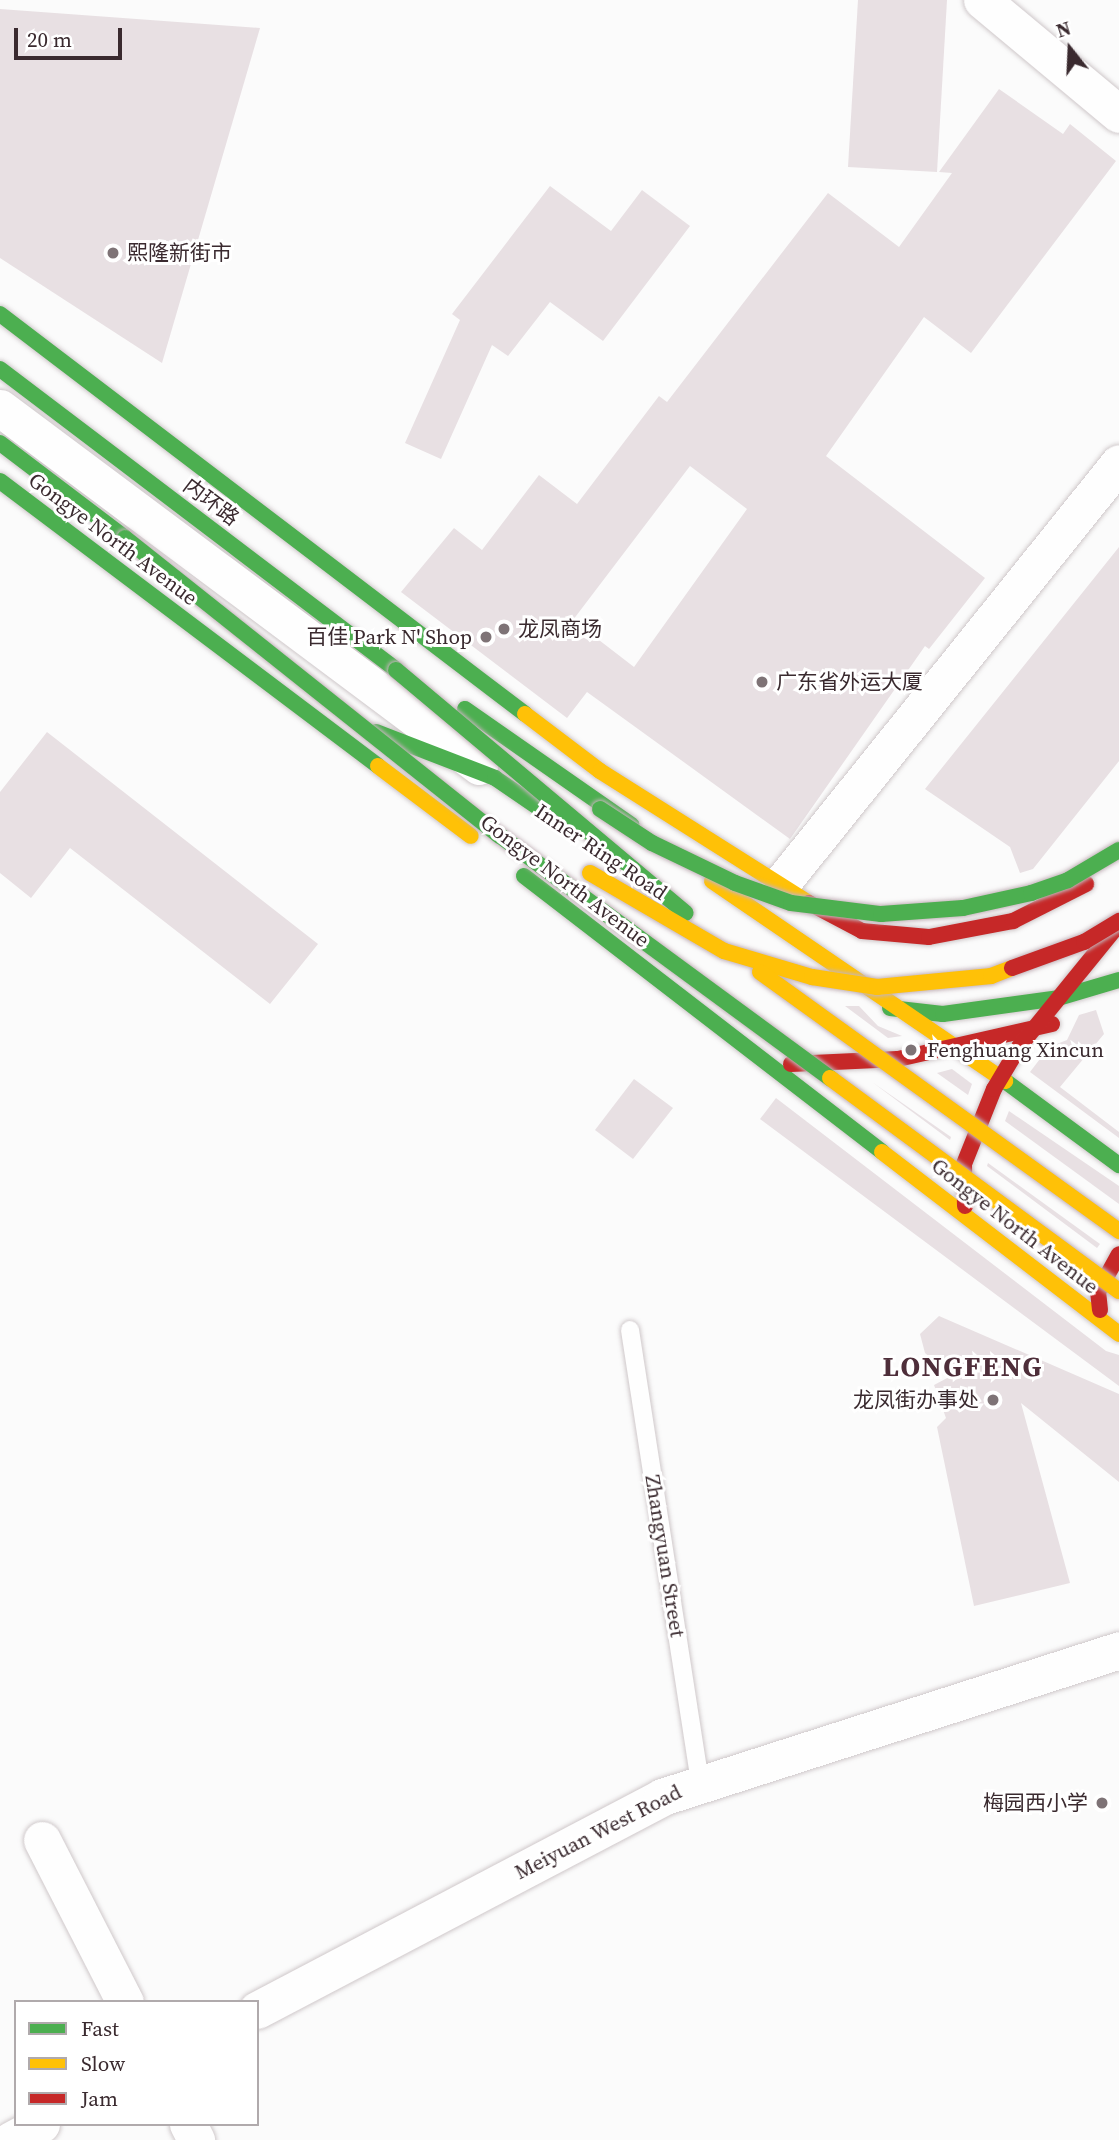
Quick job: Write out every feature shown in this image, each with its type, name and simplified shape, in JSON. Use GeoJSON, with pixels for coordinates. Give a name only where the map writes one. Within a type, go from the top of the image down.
{"type":"FeatureCollection","features":[{"type":"Feature","properties":{"kind":"main road"},"geometry":{"type":"LineString","coordinates":[[0,314],[600,771],[826,913],[862,931],[892,937],[971,931],[1049,905],[1099,874],[1119,852]]}},
{"type":"Feature","properties":{"kind":"main road"},"geometry":{"type":"LineString","coordinates":[[0,357],[400,663],[888,1012]]}},
{"type":"Feature","properties":{"kind":"main road","name":"内环路"},"geometry":{"type":"LineString","coordinates":[[0,369],[396,670]]}},
{"type":"Feature","properties":{"kind":"main road"},"geometry":{"type":"LineString","coordinates":[[0,443],[125,538],[499,835],[1119,1291]]}},
{"type":"Feature","properties":{"kind":"main road","name":"Gongye North Avenue"},"geometry":{"type":"LineString","coordinates":[[0,481],[765,1059],[1119,1334]]}},
{"type":"Feature","properties":{"kind":"main road"},"geometry":{"type":"LineString","coordinates":[[125,538],[481,782],[721,933],[804,979],[888,1012],[960,1048],[1119,1165]]}},
{"type":"Feature","properties":{"kind":"main road"},"geometry":{"type":"LineString","coordinates":[[396,670],[765,976],[1119,1231]]}},
{"type":"Feature","properties":{"kind":"main road","name":"Inner Ring Road"},"geometry":{"type":"LineString","coordinates":[[396,670],[652,844],[791,903],[881,914],[963,908],[1068,880],[1119,852]]}},
{"type":"Feature","properties":{"kind":"main road"},"geometry":{"type":"LineString","coordinates":[[295,702],[481,782]]}},
{"type":"Feature","properties":{"kind":"main road","name":"Inner Ring Road"},"geometry":{"type":"LineString","coordinates":[[576,863],[724,951],[791,972],[877,987],[991,976],[1084,942],[1119,922]]}},
{"type":"Feature","properties":{"kind":"main road"},"geometry":{"type":"LineString","coordinates":[[826,913],[850,943]]}},
{"type":"Feature","properties":{"kind":"main road"},"geometry":{"type":"LineString","coordinates":[[966,1214],[964,1164],[1001,1078],[1032,1030],[1119,922]]}},
{"type":"Feature","properties":{"kind":"main road"},"geometry":{"type":"LineString","coordinates":[[865,963],[888,1012]]}},
{"type":"Feature","properties":{"kind":"main road"},"geometry":{"type":"LineString","coordinates":[[765,1059],[808,1051],[888,1012],[943,1014],[1119,980]]}},
{"type":"Feature","properties":{"kind":"main road"},"geometry":{"type":"LineString","coordinates":[[765,1059],[842,1065],[960,1048],[1068,1019]]}},
{"type":"Feature","properties":{"kind":"main road"},"geometry":{"type":"LineString","coordinates":[[1101,1320],[1098,1293],[1119,1254]]}},
{"type":"Feature","properties":{"kind":"street"},"geometry":{"type":"LineString","coordinates":[[982,0],[1119,114]]}},
{"type":"Feature","properties":{"kind":"street"},"geometry":{"type":"LineString","coordinates":[[0,408],[481,782]]}},
{"type":"Feature","properties":{"kind":"street"},"geometry":{"type":"LineString","coordinates":[[780,884],[1119,463]]}},
{"type":"Feature","properties":{"kind":"street","name":"Meiyuan West Road"},"geometry":{"type":"LineString","coordinates":[[259,2009],[662,1797],[700,1782],[1119,1650]]}},
{"type":"Feature","properties":{"kind":"street"},"geometry":{"type":"LineString","coordinates":[[42,1840],[124,2000]]}},
{"type":"Feature","properties":{"kind":"street"},"geometry":{"type":"LineString","coordinates":[[11,2140],[37,2126]]}},
{"type":"Feature","properties":{"kind":"lane","name":"Zhangyuan Street"},"geometry":{"type":"LineString","coordinates":[[629,1330],[700,1782]]}},
{"type":"Feature","properties":{"kind":"building"},"geometry":{"type":"Polygon","coordinates":[[[858,0],[947,0],[937,172],[848,167],[858,0]]]}},
{"type":"Feature","properties":{"kind":"building"},"geometry":{"type":"Polygon","coordinates":[[[0,9],[260,28],[162,363],[0,258],[0,9]]]}},
{"type":"Feature","properties":{"kind":"building"},"geometry":{"type":"Polygon","coordinates":[[[999,89],[1063,134],[1070,124],[1116,161],[971,353],[924,317],[826,456],[985,578],[929,649],[925,646],[790,839],[587,692],[567,718],[401,592],[454,528],[482,550],[539,475],[577,504],[659,396],[667,402],[828,193],[899,247],[952,173],[939,172],[999,89]],[[690,466],[573,620],[634,667],[747,509],[690,466]]]}},
{"type":"Feature","properties":{"kind":"building"},"geometry":{"type":"Polygon","coordinates":[[[550,186],[611,231],[642,190],[690,226],[603,341],[550,302],[508,356],[492,345],[441,459],[405,443],[460,320],[452,314],[550,186]]]}},
{"type":"Feature","properties":{"kind":"building"},"geometry":{"type":"Polygon","coordinates":[[[1119,547],[1119,761],[1033,869],[1020,873],[1010,847],[925,789],[1119,547]]]}},
{"type":"Feature","properties":{"kind":"building"},"geometry":{"type":"Polygon","coordinates":[[[47,732],[318,944],[270,1004],[70,848],[31,898],[0,873],[0,792],[47,732]]]}},
{"type":"Feature","properties":{"kind":"building"},"geometry":{"type":"Polygon","coordinates":[[[845,1006],[859,1006],[878,1026],[902,1036],[888,1038],[845,1006]]]}},
{"type":"Feature","properties":{"kind":"building"},"geometry":{"type":"Polygon","coordinates":[[[1096,1010],[1104,1034],[1060,1087],[1119,1132],[1119,1138],[1030,1072],[1049,1047],[1067,1040],[1079,1015],[1096,1010]]]}},
{"type":"Feature","properties":{"kind":"building"},"geometry":{"type":"Polygon","coordinates":[[[952,1069],[972,1084],[968,1095],[937,1073],[952,1069]]]}},
{"type":"Feature","properties":{"kind":"building"},"geometry":{"type":"Polygon","coordinates":[[[634,1079],[673,1108],[633,1159],[595,1130],[634,1079]]]}},
{"type":"Feature","properties":{"kind":"building"},"geometry":{"type":"Polygon","coordinates":[[[872,1082],[951,1137],[950,1140],[872,1082]]]}},
{"type":"Feature","properties":{"kind":"building"},"geometry":{"type":"Polygon","coordinates":[[[776,1098],[1106,1351],[1119,1355],[1119,1386],[760,1119],[776,1098]]]}},
{"type":"Feature","properties":{"kind":"building"},"geometry":{"type":"Polygon","coordinates":[[[1009,1111],[1119,1186],[1119,1204],[1005,1121],[1009,1111]]]}},
{"type":"Feature","properties":{"kind":"building"},"geometry":{"type":"Polygon","coordinates":[[[988,1163],[1100,1244],[1097,1248],[987,1166],[988,1163]]]}},
{"type":"Feature","properties":{"kind":"building"},"geometry":{"type":"Polygon","coordinates":[[[939,1316],[1119,1394],[1119,1482],[1021,1403],[1070,1583],[974,1606],[937,1427],[946,1418],[934,1385],[951,1376],[925,1353],[920,1334],[939,1316]]]}},
{"type":"Feature","properties":{"kind":"traffic: fast"},"geometry":{"type":"LineString","coordinates":[[0,314],[525,714]]}},
{"type":"Feature","properties":{"kind":"traffic: fast"},"geometry":{"type":"LineString","coordinates":[[0,369],[396,670]]}},
{"type":"Feature","properties":{"kind":"traffic: fast"},"geometry":{"type":"LineString","coordinates":[[0,443],[125,538]]}},
{"type":"Feature","properties":{"kind":"traffic: fast"},"geometry":{"type":"LineString","coordinates":[[0,481],[378,766]]}},
{"type":"Feature","properties":{"kind":"traffic: fast"},"geometry":{"type":"LineString","coordinates":[[125,538],[499,835],[830,1078]]}},
{"type":"Feature","properties":{"kind":"traffic: fast"},"geometry":{"type":"LineString","coordinates":[[396,670],[686,913]]}},
{"type":"Feature","properties":{"kind":"traffic: fast"},"geometry":{"type":"LineString","coordinates":[[465,709],[631,825]]}},
{"type":"Feature","properties":{"kind":"traffic: fast"},"geometry":{"type":"LineString","coordinates":[[376,732],[495,778],[536,806]]}},
{"type":"Feature","properties":{"kind":"traffic: fast"},"geometry":{"type":"LineString","coordinates":[[600,809],[652,843],[735,883],[791,903],[881,914],[963,908],[1031,893],[1068,880],[1119,850]]}},
{"type":"Feature","properties":{"kind":"traffic: fast"},"geometry":{"type":"LineString","coordinates":[[524,876],[882,1152]]}},
{"type":"Feature","properties":{"kind":"traffic: fast"},"geometry":{"type":"LineString","coordinates":[[890,1008],[943,1014],[1058,998],[1119,980]]}},
{"type":"Feature","properties":{"kind":"traffic: fast"},"geometry":{"type":"LineString","coordinates":[[1005,1081],[1119,1165]]}},
{"type":"Feature","properties":{"kind":"traffic: slow"},"geometry":{"type":"LineString","coordinates":[[525,714],[600,771],[809,903]]}},
{"type":"Feature","properties":{"kind":"traffic: slow"},"geometry":{"type":"LineString","coordinates":[[378,766],[471,836]]}},
{"type":"Feature","properties":{"kind":"traffic: slow"},"geometry":{"type":"LineString","coordinates":[[590,873],[724,951],[812,977],[877,987],[991,976],[1012,968]]}},
{"type":"Feature","properties":{"kind":"traffic: slow"},"geometry":{"type":"LineString","coordinates":[[712,881],[1005,1081]]}},
{"type":"Feature","properties":{"kind":"traffic: slow"},"geometry":{"type":"LineString","coordinates":[[760,972],[1119,1231]]}},
{"type":"Feature","properties":{"kind":"traffic: slow"},"geometry":{"type":"LineString","coordinates":[[830,1078],[1119,1291]]}},
{"type":"Feature","properties":{"kind":"traffic: slow"},"geometry":{"type":"LineString","coordinates":[[882,1152],[1119,1334]]}},
{"type":"Feature","properties":{"kind":"traffic: jam"},"geometry":{"type":"LineString","coordinates":[[809,903],[862,931],[929,937],[1013,921],[1086,884]]}},
{"type":"Feature","properties":{"kind":"traffic: jam"},"geometry":{"type":"LineString","coordinates":[[1012,968],[1084,942],[1119,921]]}},
{"type":"Feature","properties":{"kind":"traffic: jam"},"geometry":{"type":"LineString","coordinates":[[965,1206],[964,1164],[994,1089],[1019,1047],[1119,924]]}},
{"type":"Feature","properties":{"kind":"traffic: jam"},"geometry":{"type":"LineString","coordinates":[[791,1064],[898,1059],[1052,1024]]}},
{"type":"Feature","properties":{"kind":"traffic: jam"},"geometry":{"type":"LineString","coordinates":[[1100,1310],[1098,1292],[1119,1254]]}},
{"type":"Feature","properties":{"kind":"place","name":"熙隆新街市"},"geometry":{"type":"Point","coordinates":[113,253]}},
{"type":"Feature","properties":{"kind":"place","name":"龙凤商场"},"geometry":{"type":"Point","coordinates":[504,629]}},
{"type":"Feature","properties":{"kind":"place","name":"百佳 Park N' Shop"},"geometry":{"type":"Point","coordinates":[486,637]}},
{"type":"Feature","properties":{"kind":"place","name":"广东省外运大厦"},"geometry":{"type":"Point","coordinates":[762,682]}},
{"type":"Feature","properties":{"kind":"place","name":"Fenghuang Xincun"},"geometry":{"type":"Point","coordinates":[911,1050]}},
{"type":"Feature","properties":{"kind":"place","name":"龙凤街办事处"},"geometry":{"type":"Point","coordinates":[993,1400]}},
{"type":"Feature","properties":{"kind":"place","name":"梅园西小学"},"geometry":{"type":"Point","coordinates":[1102,1803]}},
{"type":"Feature","properties":{"kind":"district","name":"LONGFENG"},"geometry":{"type":"Point","coordinates":[963,1366]}}]}
